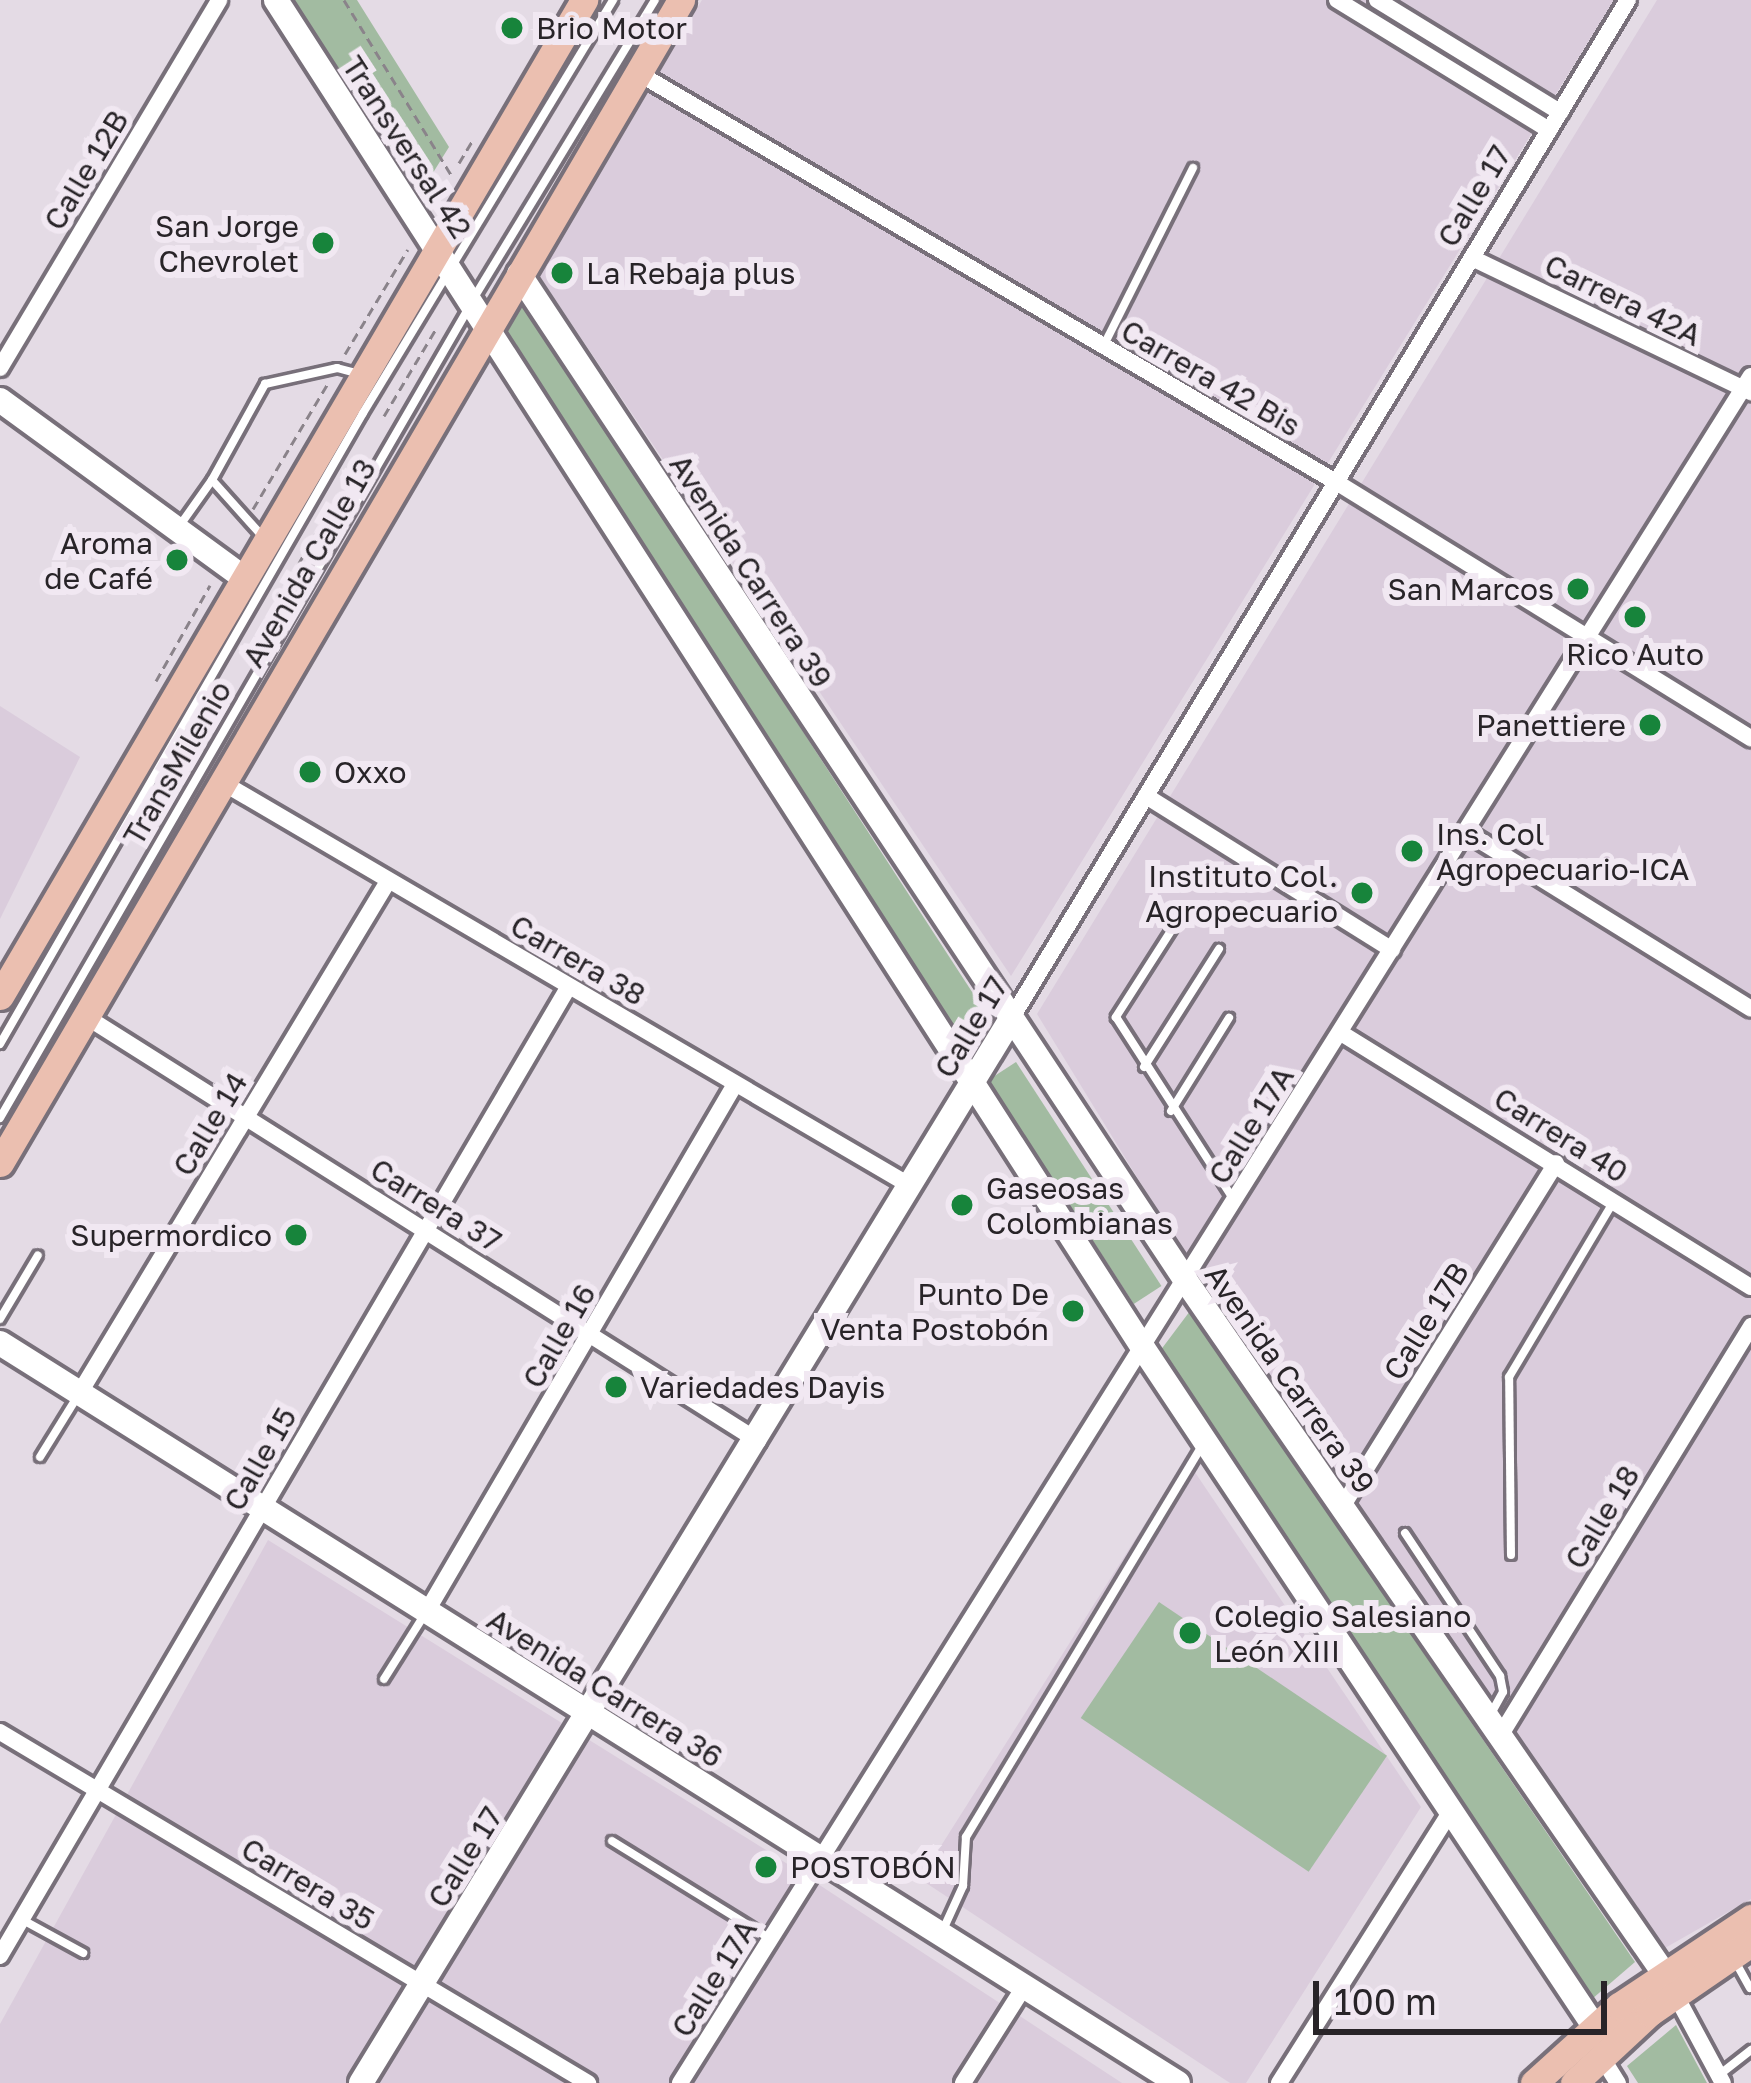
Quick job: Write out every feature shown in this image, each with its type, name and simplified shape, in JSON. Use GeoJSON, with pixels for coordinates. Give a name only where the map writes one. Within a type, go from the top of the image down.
{"type":"FeatureCollection","features":[{"type":"Feature","properties":{"kind":"main road","name":"Avenida Calle 13"},"geometry":{"type":"LineString","coordinates":[[4,982],[360,375],[444,257],[465,198],[584,0]]}},
{"type":"Feature","properties":{"kind":"main road","name":"Avenida Calle 13"},"geometry":{"type":"LineString","coordinates":[[0,1163],[681,0]]}},
{"type":"Feature","properties":{"kind":"main road"},"geometry":{"type":"LineString","coordinates":[[1574,2083],[1669,1983],[1751,1918]]}},
{"type":"Feature","properties":{"kind":"main road"},"geometry":{"type":"LineString","coordinates":[[1534,2083],[1594,2026],[1741,1949]]}},
{"type":"Feature","properties":{"kind":"street","name":"Calle 12B"},"geometry":{"type":"LineString","coordinates":[[0,368],[218,0]]}},
{"type":"Feature","properties":{"kind":"street","name":"Transversal 42"},"geometry":{"type":"LineString","coordinates":[[276,0],[487,327]]}},
{"type":"Feature","properties":{"kind":"street"},"geometry":{"type":"LineString","coordinates":[[1338,0],[1549,130]]}},
{"type":"Feature","properties":{"kind":"street"},"geometry":{"type":"LineString","coordinates":[[1377,0],[1560,112]]}},
{"type":"Feature","properties":{"kind":"street","name":"Calle 17"},"geometry":{"type":"LineString","coordinates":[[361,2083],[758,1441],[1628,0]]}},
{"type":"Feature","properties":{"kind":"street","name":"Carrera 42 Bis"},"geometry":{"type":"LineString","coordinates":[[638,74],[1336,482],[1751,738]]}},
{"type":"Feature","properties":{"kind":"street","name":"Carrera 42A"},"geometry":{"type":"LineString","coordinates":[[1472,257],[1748,385]]}},
{"type":"Feature","properties":{"kind":"street","name":"Avenida Carrera 39"},"geometry":{"type":"LineString","coordinates":[[519,274],[1186,1281],[1669,1983]]}},
{"type":"Feature","properties":{"kind":"street"},"geometry":{"type":"LineString","coordinates":[[487,327],[1143,1348],[1594,2026]]}},
{"type":"Feature","properties":{"kind":"street","name":"Calle 17A"},"geometry":{"type":"LineString","coordinates":[[680,2083],[1748,385]]}},
{"type":"Feature","properties":{"kind":"street"},"geometry":{"type":"LineString","coordinates":[[0,400],[241,576]]}},
{"type":"Feature","properties":{"kind":"street","name":"Carrera 38"},"geometry":{"type":"LineString","coordinates":[[220,781],[909,1185]]}},
{"type":"Feature","properties":{"kind":"street"},"geometry":{"type":"LineString","coordinates":[[1146,796],[1393,950]]}},
{"type":"Feature","properties":{"kind":"street"},"geometry":{"type":"LineString","coordinates":[[1466,832],[1751,1009]]}},
{"type":"Feature","properties":{"kind":"street","name":"Calle 14"},"geometry":{"type":"LineString","coordinates":[[79,1394],[387,883]]}},
{"type":"Feature","properties":{"kind":"street","name":"Calle 15"},"geometry":{"type":"LineString","coordinates":[[0,1956],[263,1510],[421,1228],[568,988]]}},
{"type":"Feature","properties":{"kind":"street","name":"Carrera 37"},"geometry":{"type":"LineString","coordinates":[[85,1016],[758,1441]]}},
{"type":"Feature","properties":{"kind":"street","name":"Carrera 40"},"geometry":{"type":"LineString","coordinates":[[1341,1033],[1751,1287]]}},
{"type":"Feature","properties":{"kind":"street","name":"Calle 16"},"geometry":{"type":"LineString","coordinates":[[427,1611],[592,1336],[734,1086]]}},
{"type":"Feature","properties":{"kind":"street","name":"Calle 17B"},"geometry":{"type":"LineString","coordinates":[[1342,1507],[1556,1163]]}},
{"type":"Feature","properties":{"kind":"street","name":"Calle 18"},"geometry":{"type":"LineString","coordinates":[[1494,1727],[1751,1326]]}},
{"type":"Feature","properties":{"kind":"street","name":"Avenida Carrera 36"},"geometry":{"type":"LineString","coordinates":[[0,1343],[1178,2083]]}},
{"type":"Feature","properties":{"kind":"street","name":"Carrera 35"},"geometry":{"type":"LineString","coordinates":[[0,1732],[588,2083]]}},
{"type":"Feature","properties":{"kind":"street"},"geometry":{"type":"LineString","coordinates":[[1279,2083],[1450,1812]]}},
{"type":"Feature","properties":{"kind":"street"},"geometry":{"type":"LineString","coordinates":[[1669,1983],[1720,2079]]}},
{"type":"Feature","properties":{"kind":"street"},"geometry":{"type":"LineString","coordinates":[[963,2083],[1024,1987]]}},
{"type":"Feature","properties":{"kind":"street"},"geometry":{"type":"LineString","coordinates":[[1601,2056],[1618,2083]]}},
{"type":"Feature","properties":{"kind":"lane","name":"TransMilenio"},"geometry":{"type":"LineString","coordinates":[[0,1044],[444,257],[613,0]]}},
{"type":"Feature","properties":{"kind":"lane","name":"TransMilenio"},"geometry":{"type":"LineString","coordinates":[[0,1118],[472,302],[655,0]]}},
{"type":"Feature","properties":{"kind":"lane"},"geometry":{"type":"LineString","coordinates":[[1103,346],[1193,168]]}},
{"type":"Feature","properties":{"kind":"lane"},"geometry":{"type":"LineString","coordinates":[[177,530],[273,378],[338,368],[360,375]]}},
{"type":"Feature","properties":{"kind":"lane"},"geometry":{"type":"LineString","coordinates":[[212,480],[264,538]]}},
{"type":"Feature","properties":{"kind":"lane"},"geometry":{"type":"LineString","coordinates":[[1177,923],[1116,1006],[1144,1067],[1235,1202]]}},
{"type":"Feature","properties":{"kind":"lane"},"geometry":{"type":"LineString","coordinates":[[1144,1067],[1219,949]]}},
{"type":"Feature","properties":{"kind":"lane"},"geometry":{"type":"LineString","coordinates":[[1171,1111],[1229,1018]]}},
{"type":"Feature","properties":{"kind":"lane"},"geometry":{"type":"LineString","coordinates":[[1511,1555],[1509,1377],[1615,1200]]}},
{"type":"Feature","properties":{"kind":"lane"},"geometry":{"type":"LineString","coordinates":[[0,1319],[38,1255]]}},
{"type":"Feature","properties":{"kind":"lane"},"geometry":{"type":"LineString","coordinates":[[40,1457],[79,1394]]}},
{"type":"Feature","properties":{"kind":"lane"},"geometry":{"type":"LineString","coordinates":[[940,1935],[963,1886],[966,1837],[1205,1442]]}},
{"type":"Feature","properties":{"kind":"lane"},"geometry":{"type":"LineString","coordinates":[[1405,1533],[1500,1676],[1501,1700],[1494,1727]]}},
{"type":"Feature","properties":{"kind":"lane"},"geometry":{"type":"LineString","coordinates":[[384,1679],[427,1611]]}},
{"type":"Feature","properties":{"kind":"lane"},"geometry":{"type":"LineString","coordinates":[[612,1841],[771,1939]]}},
{"type":"Feature","properties":{"kind":"lane"},"geometry":{"type":"LineString","coordinates":[[21,1919],[83,1953]]}},
{"type":"Feature","properties":{"kind":"lane"},"geometry":{"type":"LineString","coordinates":[[1741,1949],[1750,1988]]}},
{"type":"Feature","properties":{"kind":"lane"},"geometry":{"type":"LineString","coordinates":[[1720,2079],[1751,2050]]}},
{"type":"Feature","properties":{"kind":"path"},"geometry":{"type":"LineString","coordinates":[[344,0],[465,198]]}},
{"type":"Feature","properties":{"kind":"path"},"geometry":{"type":"LineString","coordinates":[[383,416],[438,329],[430,318]]}},
{"type":"Feature","properties":{"kind":"path"},"geometry":{"type":"LineString","coordinates":[[283,591],[323,521]]}},
{"type":"Feature","properties":{"kind":"path"},"geometry":{"type":"LineString","coordinates":[[167,788],[222,696]]}},
{"type":"Feature","properties":{"kind":"path"},"geometry":{"type":"LineString","coordinates":[[160,784],[175,792]]}},
{"type":"Feature","properties":{"kind":"shaded area"},"geometry":{"type":"Polygon","coordinates":[[[702,0],[1614,0],[1011,976],[538,274],[702,0]]]}},
{"type":"Feature","properties":{"kind":"shaded area"},"geometry":{"type":"Polygon","coordinates":[[[1657,0],[1751,0],[1751,1899],[1665,1948],[1205,1288],[1037,1014],[1657,0]]]}},
{"type":"Feature","properties":{"kind":"shaded area"},"geometry":{"type":"Polygon","coordinates":[[[0,706],[80,757],[0,919],[0,706]]]}},
{"type":"Feature","properties":{"kind":"shaded area","name":"Colegio Salesiano León XIII"},"geometry":{"type":"Polygon","coordinates":[[[1186,1459],[1421,1807],[1246,2083],[1230,2083],[920,1879],[1186,1459]]]}},
{"type":"Feature","properties":{"kind":"shaded area"},"geometry":{"type":"Polygon","coordinates":[[[268,1540],[766,1850],[1122,2083],[0,2083],[0,2024],[268,1540]]]}},
{"type":"Feature","properties":{"kind":"green space"},"geometry":{"type":"Polygon","coordinates":[[[293,0],[357,0],[449,147],[421,192],[293,0]]]}},
{"type":"Feature","properties":{"kind":"green space"},"geometry":{"type":"Polygon","coordinates":[[[524,302],[991,1022],[959,1042],[492,323],[524,302]]]}},
{"type":"Feature","properties":{"kind":"green space"},"geometry":{"type":"Polygon","coordinates":[[[1016,1062],[1161,1286],[1134,1304],[988,1080],[1016,1062]]]}},
{"type":"Feature","properties":{"kind":"green space"},"geometry":{"type":"Polygon","coordinates":[[[1190,1311],[1635,1962],[1592,1999],[1160,1351],[1190,1311]]]}},
{"type":"Feature","properties":{"kind":"green space"},"geometry":{"type":"Polygon","coordinates":[[[1159,1602],[1387,1756],[1309,1872],[1081,1718],[1159,1602]]]}},
{"type":"Feature","properties":{"kind":"green space"},"geometry":{"type":"Polygon","coordinates":[[[1676,2025],[1707,2083],[1638,2083],[1627,2066],[1676,2025]]]}},
{"type":"Feature","properties":{"kind":"place","name":"Brio Motor"},"geometry":{"type":"Point","coordinates":[512,28]}},
{"type":"Feature","properties":{"kind":"place","name":"San Jorge Chevrolet"},"geometry":{"type":"Point","coordinates":[323,243]}},
{"type":"Feature","properties":{"kind":"place","name":"La Rebaja plus"},"geometry":{"type":"Point","coordinates":[562,273]}},
{"type":"Feature","properties":{"kind":"place","name":"Aroma de Café"},"geometry":{"type":"Point","coordinates":[177,560]}},
{"type":"Feature","properties":{"kind":"place","name":"San Marcos"},"geometry":{"type":"Point","coordinates":[1578,589]}},
{"type":"Feature","properties":{"kind":"place","name":"Rico Auto"},"geometry":{"type":"Point","coordinates":[1635,617]}},
{"type":"Feature","properties":{"kind":"place","name":"Panettiere"},"geometry":{"type":"Point","coordinates":[1650,725]}},
{"type":"Feature","properties":{"kind":"place","name":"Oxxo"},"geometry":{"type":"Point","coordinates":[310,772]}},
{"type":"Feature","properties":{"kind":"place","name":"Ins. Col Agropecuario-ICA"},"geometry":{"type":"Point","coordinates":[1412,851]}},
{"type":"Feature","properties":{"kind":"place","name":"Instituto Col. Agropecuario"},"geometry":{"type":"Point","coordinates":[1362,893]}},
{"type":"Feature","properties":{"kind":"place","name":"Gaseosas Colombianas"},"geometry":{"type":"Point","coordinates":[962,1205]}},
{"type":"Feature","properties":{"kind":"place","name":"Supermordico"},"geometry":{"type":"Point","coordinates":[296,1235]}},
{"type":"Feature","properties":{"kind":"place","name":"Punto De Venta Postobón"},"geometry":{"type":"Point","coordinates":[1073,1311]}},
{"type":"Feature","properties":{"kind":"place","name":"Variedades Dayis"},"geometry":{"type":"Point","coordinates":[616,1387]}},
{"type":"Feature","properties":{"kind":"place","name":"Colegio Salesiano León XIII"},"geometry":{"type":"Point","coordinates":[1190,1633]}},
{"type":"Feature","properties":{"kind":"place","name":"POSTOBÓN"},"geometry":{"type":"Point","coordinates":[766,1867]}}]}
